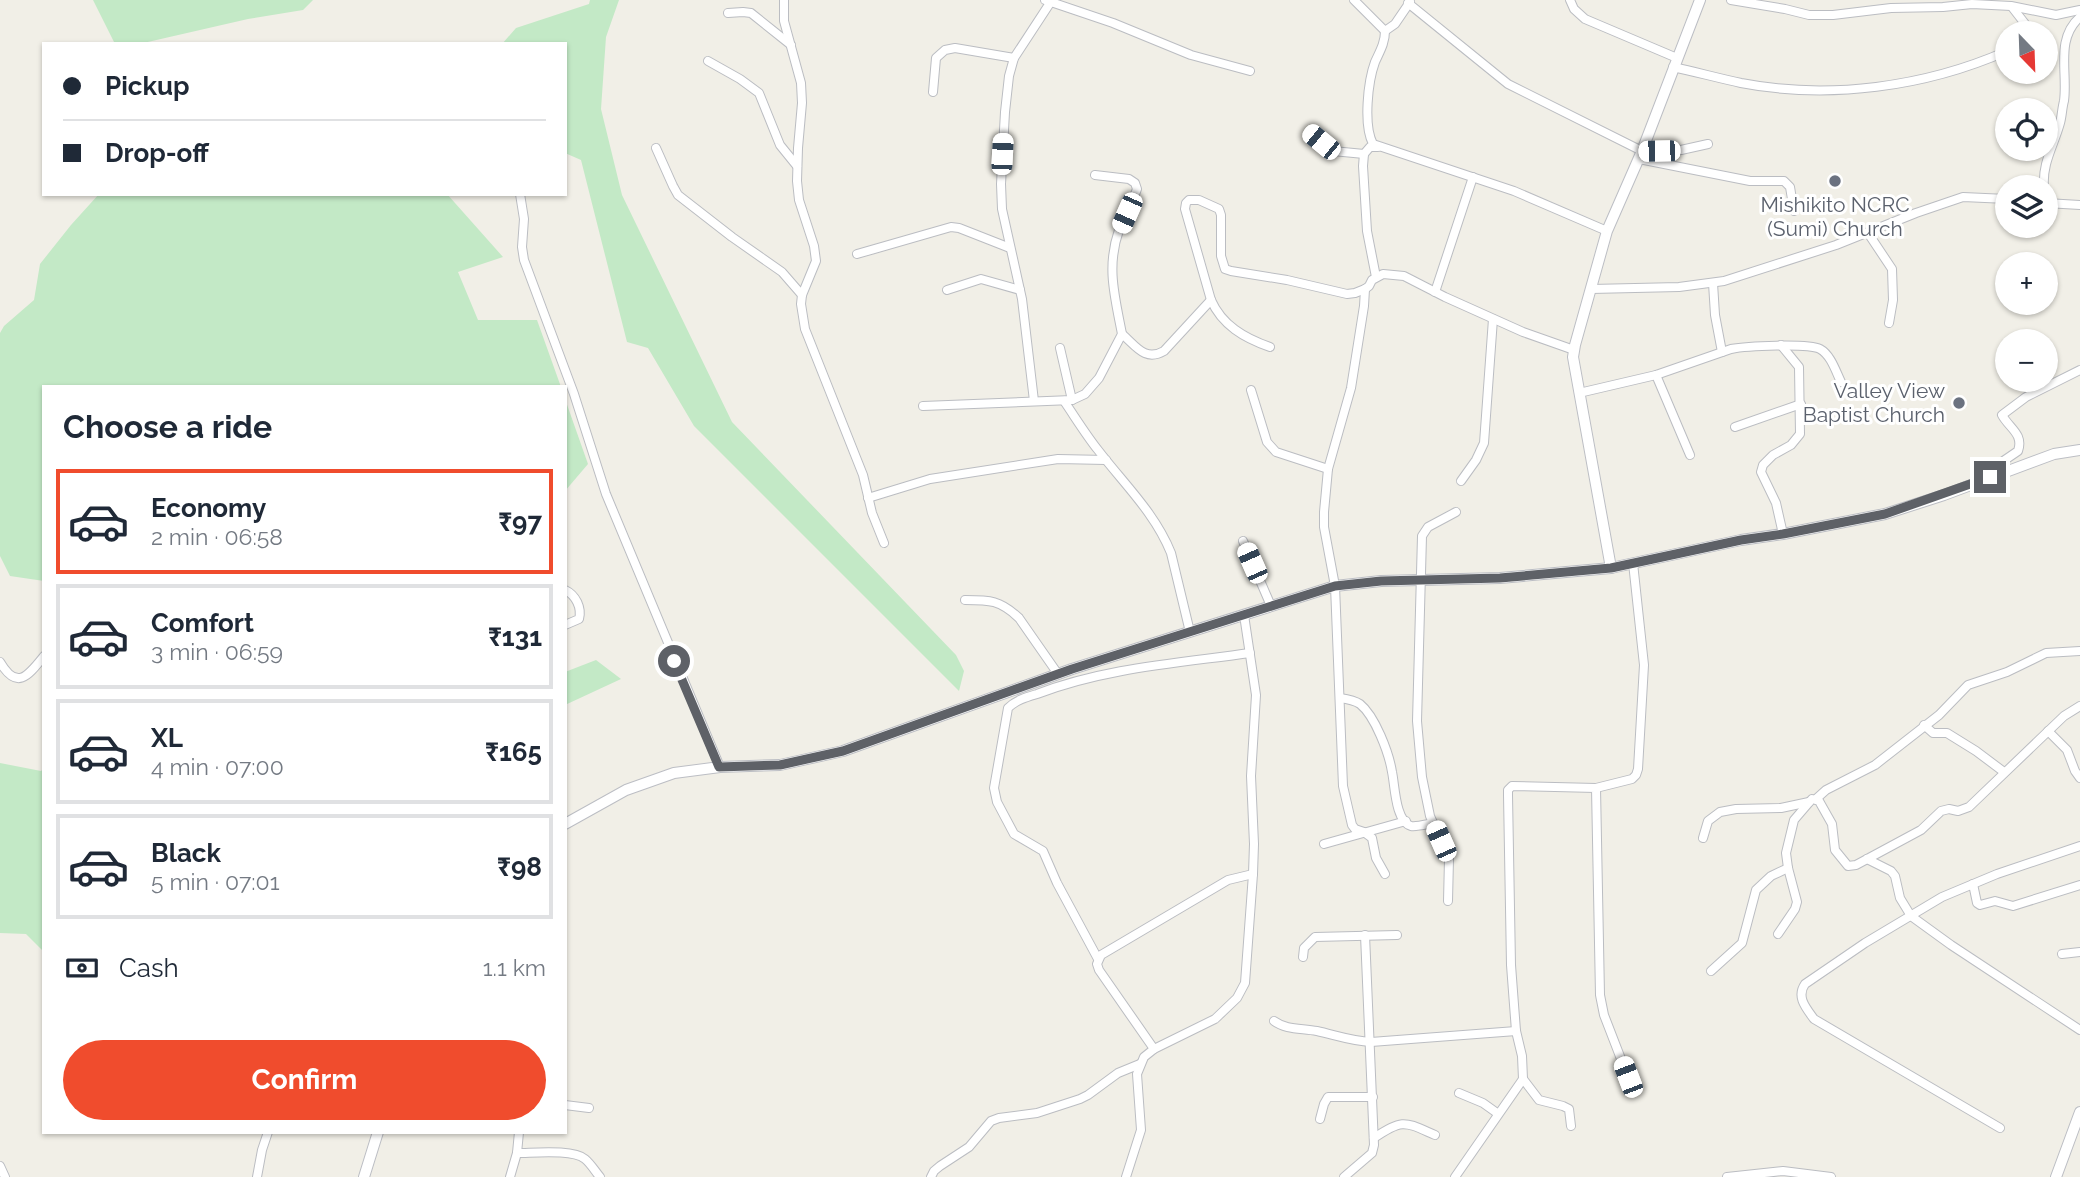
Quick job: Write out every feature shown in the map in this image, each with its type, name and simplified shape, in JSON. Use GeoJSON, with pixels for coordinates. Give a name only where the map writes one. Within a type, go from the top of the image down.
{"type":"FeatureCollection","features":[{"type":"Feature","properties":{"kind":"main road"},"geometry":{"type":"LineString","coordinates":[[1611,568],[1573,357],[1574,350],[1607,231],[1641,155],[1700,0]]}},
{"type":"Feature","properties":{"kind":"main road"},"geometry":{"type":"LineString","coordinates":[[567,823],[626,790],[674,773],[719,767],[780,765],[843,751],[1058,674],[1335,586],[1381,581],[1500,578],[1633,564],[1741,540],[1885,514],[2054,454],[2080,450]]}},
{"type":"Feature","properties":{"kind":"main road"},"geometry":{"type":"LineString","coordinates":[[2056,1177],[2080,1112]]}},
{"type":"Feature","properties":{"kind":"main road"},"geometry":{"type":"LineString","coordinates":[[364,1177],[376,1134]]}},
{"type":"Feature","properties":{"kind":"street"},"geometry":{"type":"LineString","coordinates":[[783,0],[784,21],[801,83],[797,166],[799,200],[814,246],[816,261],[802,295],[805,329],[863,475],[884,544]]}},
{"type":"Feature","properties":{"kind":"street"},"geometry":{"type":"LineString","coordinates":[[1079,11],[1083,0]]}},
{"type":"Feature","properties":{"kind":"street"},"geometry":{"type":"LineString","coordinates":[[1354,0],[1385,30]]}},
{"type":"Feature","properties":{"kind":"street"},"geometry":{"type":"LineString","coordinates":[[1570,0],[1574,9],[1585,19],[1675,63],[1741,83],[1781,88],[1853,89],[1887,86],[1965,68],[1995,56]]}},
{"type":"Feature","properties":{"kind":"street"},"geometry":{"type":"LineString","coordinates":[[1731,0],[1810,15],[1972,4],[2011,6],[2056,15],[2080,10]]}},
{"type":"Feature","properties":{"kind":"street"},"geometry":{"type":"LineString","coordinates":[[1872,11],[1874,0]]}},
{"type":"Feature","properties":{"kind":"street"},"geometry":{"type":"LineString","coordinates":[[1034,401],[1020,290],[1002,209],[1001,184],[1009,76],[1017,54],[1048,1],[1113,23],[1191,55],[1250,71]]}},
{"type":"Feature","properties":{"kind":"street"},"geometry":{"type":"LineString","coordinates":[[1385,30],[1395,24],[1410,2],[1508,84],[1641,155],[1750,181],[1784,181],[1790,187],[1794,211]]}},
{"type":"Feature","properties":{"kind":"street"},"geometry":{"type":"LineString","coordinates":[[2011,6],[2024,21]]}},
{"type":"Feature","properties":{"kind":"street"},"geometry":{"type":"LineString","coordinates":[[728,13],[751,13],[791,46]]}},
{"type":"Feature","properties":{"kind":"street"},"geometry":{"type":"LineString","coordinates":[[2046,175],[2049,151],[2060,124],[2065,88],[2064,44],[2067,33],[2080,17]]}},
{"type":"Feature","properties":{"kind":"street"},"geometry":{"type":"LineString","coordinates":[[1385,30],[1383,45],[1368,89],[1370,137],[1373,144],[1514,191],[1607,231]]}},
{"type":"Feature","properties":{"kind":"street"},"geometry":{"type":"LineString","coordinates":[[933,92],[936,58],[945,50],[955,48],[1017,54]]}},
{"type":"Feature","properties":{"kind":"street"},"geometry":{"type":"LineString","coordinates":[[709,61],[759,93],[780,145],[797,166]]}},
{"type":"Feature","properties":{"kind":"street"},"geometry":{"type":"LineString","coordinates":[[1310,132],[1333,151],[1364,154]]}},
{"type":"Feature","properties":{"kind":"street"},"geometry":{"type":"LineString","coordinates":[[1641,155],[1708,144]]}},
{"type":"Feature","properties":{"kind":"street"},"geometry":{"type":"LineString","coordinates":[[1376,277],[1367,231],[1364,154],[1370,147],[1378,147]]}},
{"type":"Feature","properties":{"kind":"street"},"geometry":{"type":"LineString","coordinates":[[656,148],[678,195],[782,272],[802,295]]}},
{"type":"Feature","properties":{"kind":"street"},"geometry":{"type":"LineString","coordinates":[[1095,176],[1129,179],[1135,183],[1137,189],[1119,230],[1112,270],[1122,334],[1143,353],[1156,355],[1164,351],[1211,300]]}},
{"type":"Feature","properties":{"kind":"street"},"geometry":{"type":"LineString","coordinates":[[1435,292],[1474,177]]}},
{"type":"Feature","properties":{"kind":"street"},"geometry":{"type":"LineString","coordinates":[[520,196],[524,219],[524,260],[574,394],[607,494],[719,767]]}},
{"type":"Feature","properties":{"kind":"street"},"geometry":{"type":"LineString","coordinates":[[1591,289],[1713,284],[1767,269],[1963,197],[1995,198]]}},
{"type":"Feature","properties":{"kind":"street"},"geometry":{"type":"LineString","coordinates":[[1270,347],[1249,340],[1219,315],[1211,300],[1185,209],[1189,200],[1199,200],[1219,209],[1221,256],[1225,269],[1347,294],[1364,289],[1382,274],[1404,276],[1522,332],[1574,350]]}},
{"type":"Feature","properties":{"kind":"street"},"geometry":{"type":"LineString","coordinates":[[2058,204],[2080,205]]}},
{"type":"Feature","properties":{"kind":"street"},"geometry":{"type":"LineString","coordinates":[[857,254],[951,227],[1010,248]]}},
{"type":"Feature","properties":{"kind":"street"},"geometry":{"type":"LineString","coordinates":[[1868,233],[1892,269],[1893,300],[1889,323]]}},
{"type":"Feature","properties":{"kind":"street"},"geometry":{"type":"LineString","coordinates":[[947,290],[981,279],[1020,290]]}},
{"type":"Feature","properties":{"kind":"street"},"geometry":{"type":"LineString","coordinates":[[1713,284],[1722,352]]}},
{"type":"Feature","properties":{"kind":"street"},"geometry":{"type":"LineString","coordinates":[[1364,289],[1364,306],[1351,388],[1328,470],[1324,527],[1335,586],[1343,786],[1352,825],[1371,838],[1376,858],[1385,874]]}},
{"type":"Feature","properties":{"kind":"street"},"geometry":{"type":"LineString","coordinates":[[1461,481],[1484,443],[1493,319]]}},
{"type":"Feature","properties":{"kind":"street"},"geometry":{"type":"LineString","coordinates":[[923,406],[1068,400],[1085,394],[1099,378],[1122,334]]}},
{"type":"Feature","properties":{"kind":"street"},"geometry":{"type":"LineString","coordinates":[[1782,345],[1799,367],[1800,434],[1797,439],[1773,455],[1761,469],[1762,477],[1776,503],[1783,534]]}},
{"type":"Feature","properties":{"kind":"street"},"geometry":{"type":"LineString","coordinates":[[1580,394],[1656,375],[1742,347],[1782,345],[1822,350],[1841,382]]}},
{"type":"Feature","properties":{"kind":"street"},"geometry":{"type":"LineString","coordinates":[[1060,348],[1068,400],[1106,460],[1143,504],[1167,542],[1190,632]]}},
{"type":"Feature","properties":{"kind":"street"},"geometry":{"type":"LineString","coordinates":[[1969,485],[2018,451],[2020,439],[2002,415],[2026,397],[2080,370]]}},
{"type":"Feature","properties":{"kind":"street"},"geometry":{"type":"LineString","coordinates":[[1656,375],[1690,455]]}},
{"type":"Feature","properties":{"kind":"street"},"geometry":{"type":"LineString","coordinates":[[1251,390],[1271,448],[1328,470]]}},
{"type":"Feature","properties":{"kind":"street"},"geometry":{"type":"LineString","coordinates":[[1735,427],[1801,404]]}},
{"type":"Feature","properties":{"kind":"street"},"geometry":{"type":"LineString","coordinates":[[868,498],[930,479],[1058,459],[1106,460]]}},
{"type":"Feature","properties":{"kind":"street"},"geometry":{"type":"LineString","coordinates":[[1447,901],[1449,859],[1433,823],[1424,786],[1417,721],[1422,536],[1424,531],[1457,512]]}},
{"type":"Feature","properties":{"kind":"street"},"geometry":{"type":"LineString","coordinates":[[1243,541],[1271,606]]}},
{"type":"Feature","properties":{"kind":"street"},"geometry":{"type":"LineString","coordinates":[[1572,1126],[1569,1109],[1563,1105],[1539,1100],[1523,1079],[1511,965],[1508,790],[1511,786],[1518,785],[1597,788],[1632,779],[1636,775],[1644,664],[1633,564]]}},
{"type":"Feature","properties":{"kind":"street"},"geometry":{"type":"LineString","coordinates":[[567,592],[574,597],[581,612],[579,619],[567,624]]}},
{"type":"Feature","properties":{"kind":"street"},"geometry":{"type":"LineString","coordinates":[[965,600],[991,600],[1012,610],[1058,674]]}},
{"type":"Feature","properties":{"kind":"street"},"geometry":{"type":"LineString","coordinates":[[1126,1177],[1141,1130],[1137,1074],[1144,1057],[1154,1049],[1214,1019],[1237,998],[1245,983],[1253,874],[1251,776],[1255,695],[1244,615]]}},
{"type":"Feature","properties":{"kind":"street"},"geometry":{"type":"LineString","coordinates":[[1778,934],[1797,902],[1786,853],[1792,824],[1812,800],[1875,765],[1943,712],[1968,685],[2007,672],[2046,653],[2080,651]]}},
{"type":"Feature","properties":{"kind":"street"},"geometry":{"type":"LineString","coordinates":[[1098,959],[1043,851],[1014,834],[995,795],[1008,708],[1017,701],[1068,683],[1143,668],[1250,653]]}},
{"type":"Feature","properties":{"kind":"street"},"geometry":{"type":"LineString","coordinates":[[0,662],[7,673],[20,678],[28,676],[42,658]]}},
{"type":"Feature","properties":{"kind":"street"},"geometry":{"type":"LineString","coordinates":[[1340,698],[1351,699],[1359,704],[1371,718],[1391,765],[1397,806],[1406,821],[1411,826],[1433,823]]}},
{"type":"Feature","properties":{"kind":"street"},"geometry":{"type":"LineString","coordinates":[[1703,838],[1708,821],[1720,812],[1781,808],[1812,800],[1819,801],[1832,824],[1835,849],[1844,863],[1851,867],[1921,830],[1941,811],[1958,811],[1969,807],[2064,716],[2080,706]]}},
{"type":"Feature","properties":{"kind":"street"},"geometry":{"type":"LineString","coordinates":[[1924,725],[1933,733],[1947,733],[2004,772]]}},
{"type":"Feature","properties":{"kind":"street"},"geometry":{"type":"LineString","coordinates":[[2048,731],[2067,750],[2080,778]]}},
{"type":"Feature","properties":{"kind":"street"},"geometry":{"type":"LineString","coordinates":[[1597,788],[1600,995],[1604,1015],[1628,1077]]}},
{"type":"Feature","properties":{"kind":"street"},"geometry":{"type":"LineString","coordinates":[[1324,844],[1406,821]]}},
{"type":"Feature","properties":{"kind":"street"},"geometry":{"type":"LineString","coordinates":[[2000,1128],[1814,1019],[1801,998],[1801,990],[1805,984],[1865,943],[1929,904],[1997,874],[2080,846]]}},
{"type":"Feature","properties":{"kind":"street"},"geometry":{"type":"LineString","coordinates":[[1867,859],[1891,871],[1895,876],[1900,898],[1911,916],[2080,1030]]}},
{"type":"Feature","properties":{"kind":"street"},"geometry":{"type":"LineString","coordinates":[[1711,971],[1740,947],[1756,890],[1771,876],[1788,868]]}},
{"type":"Feature","properties":{"kind":"street"},"geometry":{"type":"LineString","coordinates":[[1154,1049],[1099,970],[1098,959],[1228,880],[1253,874]]}},
{"type":"Feature","properties":{"kind":"street"},"geometry":{"type":"LineString","coordinates":[[1973,884],[1980,905],[1996,901],[2009,906],[2080,885]]}},
{"type":"Feature","properties":{"kind":"street"},"geometry":{"type":"LineString","coordinates":[[1344,1177],[1372,1153],[1374,1138],[1365,935]]}},
{"type":"Feature","properties":{"kind":"street"},"geometry":{"type":"LineString","coordinates":[[1303,957],[1304,948],[1315,937],[1397,935]]}},
{"type":"Feature","properties":{"kind":"street"},"geometry":{"type":"LineString","coordinates":[[2062,954],[2080,952]]}},
{"type":"Feature","properties":{"kind":"street"},"geometry":{"type":"LineString","coordinates":[[1274,1021],[1284,1027],[1371,1042],[1516,1031]]}},
{"type":"Feature","properties":{"kind":"street"},"geometry":{"type":"LineString","coordinates":[[932,1177],[934,1171],[969,1147],[991,1121],[1037,1113],[1088,1096],[1118,1073],[1140,1064]]}},
{"type":"Feature","properties":{"kind":"street"},"geometry":{"type":"LineString","coordinates":[[1455,1177],[1523,1079]]}},
{"type":"Feature","properties":{"kind":"street"},"geometry":{"type":"LineString","coordinates":[[1459,1093],[1483,1103],[1497,1113]]}},
{"type":"Feature","properties":{"kind":"street"},"geometry":{"type":"LineString","coordinates":[[1320,1119],[1328,1097],[1374,1097]]}},
{"type":"Feature","properties":{"kind":"street"},"geometry":{"type":"LineString","coordinates":[[567,1105],[589,1108]]}},
{"type":"Feature","properties":{"kind":"street"},"geometry":{"type":"LineString","coordinates":[[1374,1138],[1392,1126],[1404,1123],[1435,1135]]}},
{"type":"Feature","properties":{"kind":"street"},"geometry":{"type":"LineString","coordinates":[[257,1177],[267,1134]]}},
{"type":"Feature","properties":{"kind":"street"},"geometry":{"type":"LineString","coordinates":[[510,1177],[519,1134]]}},
{"type":"Feature","properties":{"kind":"street"},"geometry":{"type":"LineString","coordinates":[[517,1153],[572,1154],[587,1161],[600,1177]]}},
{"type":"Feature","properties":{"kind":"street"},"geometry":{"type":"LineString","coordinates":[[0,1166],[5,1177]]}},
{"type":"Feature","properties":{"kind":"street"},"geometry":{"type":"LineString","coordinates":[[1727,1177],[1796,1174],[1831,1177]]}},
{"type":"Feature","properties":{"kind":"green space"},"geometry":{"type":"Polygon","coordinates":[[[93,0],[313,0],[303,10],[248,19],[148,42],[114,42],[93,0]]]}},
{"type":"Feature","properties":{"kind":"green space"},"geometry":{"type":"Polygon","coordinates":[[[590,0],[619,0],[606,37],[601,109],[622,195],[732,422],[956,655],[964,671],[959,691],[694,426],[648,348],[627,342],[581,160],[567,154],[567,42],[504,42],[516,28],[589,4],[590,0]]]}},
{"type":"Feature","properties":{"kind":"green space"},"geometry":{"type":"Polygon","coordinates":[[[97,196],[449,196],[503,257],[458,272],[478,320],[537,320],[560,385],[42,385],[42,581],[10,576],[0,556],[0,333],[4,326],[34,300],[40,264],[97,196]]]}},
{"type":"Feature","properties":{"kind":"green space"},"geometry":{"type":"Polygon","coordinates":[[[567,405],[588,464],[567,489],[567,405]]]}},
{"type":"Feature","properties":{"kind":"green space"},"geometry":{"type":"Polygon","coordinates":[[[596,660],[621,679],[567,704],[567,671],[596,660]]]}},
{"type":"Feature","properties":{"kind":"green space"},"geometry":{"type":"Polygon","coordinates":[[[0,763],[42,770],[42,950],[26,934],[0,933],[0,763]]]}},
{"type":"Feature","properties":{"kind":"place","name":"Mishikito NCRC (Sumi) Church"},"geometry":{"type":"Point","coordinates":[1835,181]}},
{"type":"Feature","properties":{"kind":"place","name":"Valley View Baptist Church"},"geometry":{"type":"Point","coordinates":[1959,403]}},
{"type":"Feature","properties":{"kind":"route"},"geometry":{"type":"LineString","coordinates":[[674,661],[719,767],[780,765],[857,747],[1072,669],[1335,586],[1381,581],[1500,578],[1611,568],[1741,540],[1885,514],[1990,477]]}}]}
